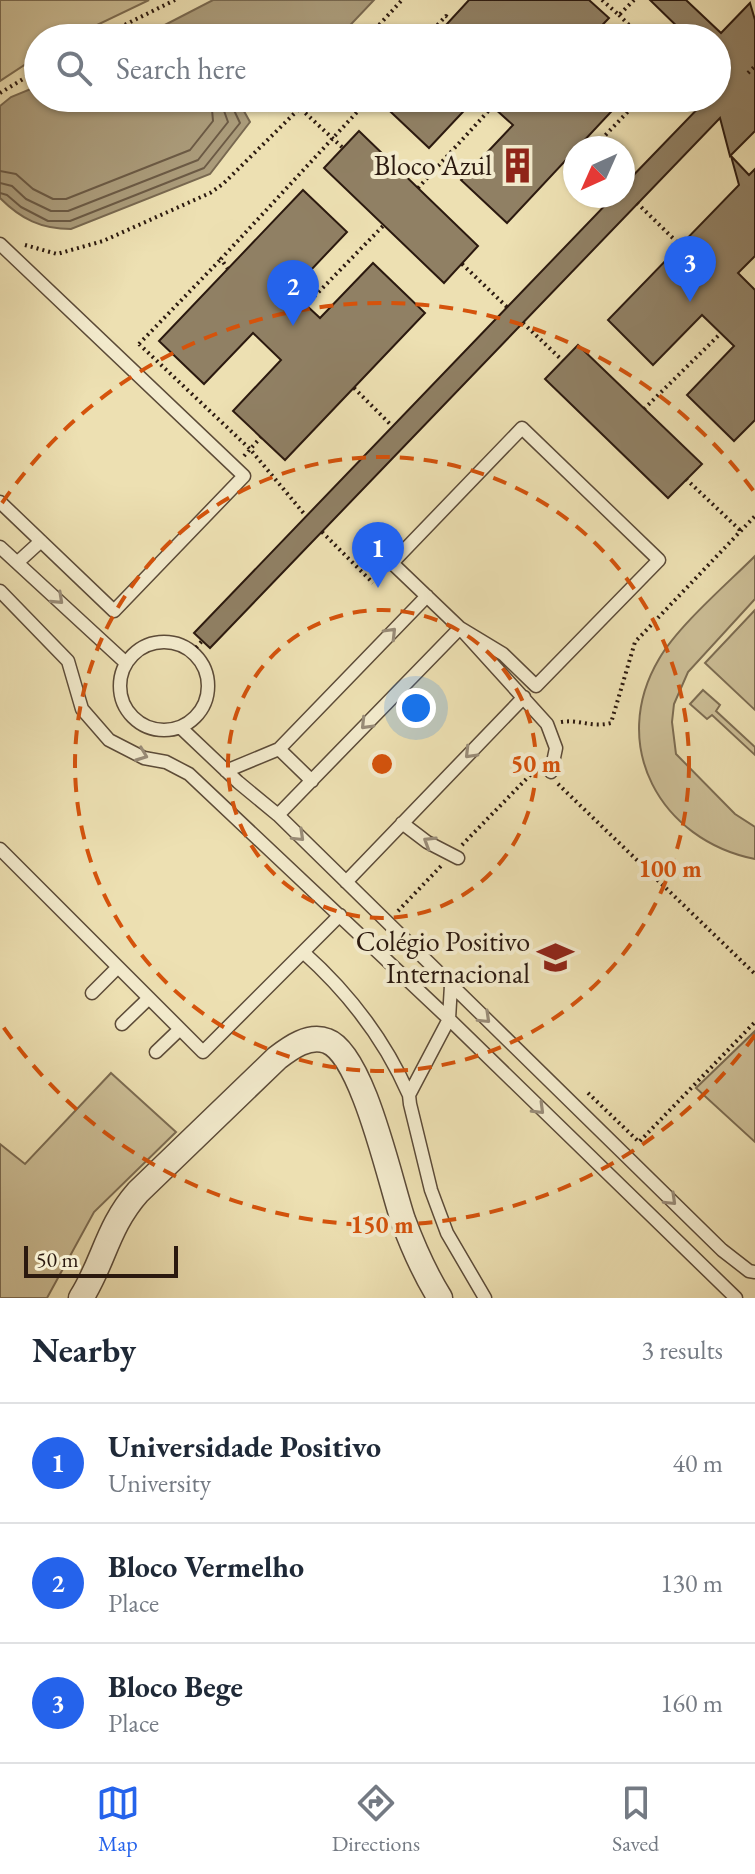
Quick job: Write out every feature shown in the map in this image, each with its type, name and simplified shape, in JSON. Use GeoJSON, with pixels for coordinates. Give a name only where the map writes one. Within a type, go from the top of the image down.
{"type":"FeatureCollection","features":[{"type":"Feature","properties":{"kind":"street"},"geometry":{"type":"LineString","coordinates":[[81,1298],[113,1226],[138,1192],[277,1058],[297,1044],[312,1039],[325,1040],[349,1060],[360,1083],[415,1250],[440,1298]]}},
{"type":"Feature","properties":{"kind":"lane"},"geometry":{"type":"LineString","coordinates":[[0,244],[244,476],[114,611],[0,502]]}},
{"type":"Feature","properties":{"kind":"lane"},"geometry":{"type":"LineString","coordinates":[[460,628],[503,654],[536,686],[659,560],[522,428],[392,563],[460,628],[547,724],[556,748],[546,772]]}},
{"type":"Feature","properties":{"kind":"lane"},"geometry":{"type":"LineString","coordinates":[[18,562],[41,541]]}},
{"type":"Feature","properties":{"kind":"lane"},"geometry":{"type":"LineString","coordinates":[[0,547],[126,663]]}},
{"type":"Feature","properties":{"kind":"lane"},"geometry":{"type":"LineString","coordinates":[[0,591],[68,661],[82,709],[109,740],[144,758],[166,762],[189,774],[449,1019],[736,1298]]}},
{"type":"Feature","properties":{"kind":"lane"},"geometry":{"type":"LineString","coordinates":[[226,771],[279,749],[427,596]]}},
{"type":"Feature","properties":{"kind":"lane"},"geometry":{"type":"LineString","coordinates":[[278,815],[460,628]]}},
{"type":"Feature","properties":{"kind":"lane"},"geometry":{"type":"LineString","coordinates":[[152,643],[175,643],[192,652],[205,668],[208,682],[202,709],[180,727],[153,729],[140,723],[122,703],[120,676],[126,663],[142,647],[152,643]]}},
{"type":"Feature","properties":{"kind":"lane"},"geometry":{"type":"LineString","coordinates":[[346,882],[524,697]]}},
{"type":"Feature","properties":{"kind":"lane"},"geometry":{"type":"LineString","coordinates":[[180,727],[278,815],[722,1250],[753,1269]]}},
{"type":"Feature","properties":{"kind":"lane"},"geometry":{"type":"LineString","coordinates":[[279,749],[312,781]]}},
{"type":"Feature","properties":{"kind":"lane"},"geometry":{"type":"LineString","coordinates":[[220,803],[238,782]]}},
{"type":"Feature","properties":{"kind":"lane"},"geometry":{"type":"LineString","coordinates":[[402,823],[427,842],[455,856]]}},
{"type":"Feature","properties":{"kind":"lane"},"geometry":{"type":"LineString","coordinates":[[0,849],[203,1052],[340,915]]}},
{"type":"Feature","properties":{"kind":"lane"},"geometry":{"type":"LineString","coordinates":[[303,952],[330,976],[362,1012],[395,1063],[409,1095],[431,1190],[447,1233],[485,1298]]}},
{"type":"Feature","properties":{"kind":"lane"},"geometry":{"type":"LineString","coordinates":[[92,993],[118,967]]}},
{"type":"Feature","properties":{"kind":"lane"},"geometry":{"type":"LineString","coordinates":[[409,1095],[449,1019],[451,985]]}},
{"type":"Feature","properties":{"kind":"lane"},"geometry":{"type":"LineString","coordinates":[[122,1024],[149,998]]}},
{"type":"Feature","properties":{"kind":"lane"},"geometry":{"type":"LineString","coordinates":[[156,1052],[180,1029]]}},
{"type":"Feature","properties":{"kind":"path"},"geometry":{"type":"LineString","coordinates":[[126,24],[175,0]]}},
{"type":"Feature","properties":{"kind":"path"},"geometry":{"type":"LineString","coordinates":[[380,24],[402,0]]}},
{"type":"Feature","properties":{"kind":"path"},"geometry":{"type":"LineString","coordinates":[[595,6],[601,0],[628,24]]}},
{"type":"Feature","properties":{"kind":"path"},"geometry":{"type":"LineString","coordinates":[[619,15],[634,0]]}},
{"type":"Feature","properties":{"kind":"path"},"geometry":{"type":"LineString","coordinates":[[438,24],[446,16],[451,20]]}},
{"type":"Feature","properties":{"kind":"path"},"geometry":{"type":"LineString","coordinates":[[748,73],[755,66]]}},
{"type":"Feature","properties":{"kind":"path"},"geometry":{"type":"LineString","coordinates":[[0,93],[24,78]]}},
{"type":"Feature","properties":{"kind":"path"},"geometry":{"type":"LineString","coordinates":[[25,245],[57,254],[68,251],[103,241],[210,193],[297,112]]}},
{"type":"Feature","properties":{"kind":"path"},"geometry":{"type":"LineString","coordinates":[[305,112],[343,148]]}},
{"type":"Feature","properties":{"kind":"path"},"geometry":{"type":"LineString","coordinates":[[123,360],[357,112]]}},
{"type":"Feature","properties":{"kind":"path"},"geometry":{"type":"LineString","coordinates":[[418,188],[487,112]]}},
{"type":"Feature","properties":{"kind":"path"},"geometry":{"type":"LineString","coordinates":[[605,136],[628,112]]}},
{"type":"Feature","properties":{"kind":"path"},"geometry":{"type":"LineString","coordinates":[[637,203],[681,246]]}},
{"type":"Feature","properties":{"kind":"path"},"geometry":{"type":"LineString","coordinates":[[306,305],[384,225]]}},
{"type":"Feature","properties":{"kind":"path"},"geometry":{"type":"LineString","coordinates":[[221,259],[228,269]]}},
{"type":"Feature","properties":{"kind":"path"},"geometry":{"type":"LineString","coordinates":[[462,264],[507,307]]}},
{"type":"Feature","properties":{"kind":"path"},"geometry":{"type":"LineString","coordinates":[[523,323],[563,361]]}},
{"type":"Feature","properties":{"kind":"path"},"geometry":{"type":"LineString","coordinates":[[644,409],[721,333]]}},
{"type":"Feature","properties":{"kind":"path"},"geometry":{"type":"LineString","coordinates":[[139,344],[250,449],[306,516]]}},
{"type":"Feature","properties":{"kind":"path"},"geometry":{"type":"LineString","coordinates":[[354,388],[392,426]]}},
{"type":"Feature","properties":{"kind":"path"},"geometry":{"type":"LineString","coordinates":[[234,467],[261,437]]}},
{"type":"Feature","properties":{"kind":"path"},"geometry":{"type":"LineString","coordinates":[[686,479],[741,531]]}},
{"type":"Feature","properties":{"kind":"path"},"geometry":{"type":"LineString","coordinates":[[547,724],[572,721],[595,727],[611,723],[635,642],[755,516]]}},
{"type":"Feature","properties":{"kind":"path"},"geometry":{"type":"LineString","coordinates":[[322,532],[373,583]]}},
{"type":"Feature","properties":{"kind":"path"},"geometry":{"type":"LineString","coordinates":[[192,652],[202,641]]}},
{"type":"Feature","properties":{"kind":"path"},"geometry":{"type":"LineString","coordinates":[[397,911],[546,772],[755,974]]}},
{"type":"Feature","properties":{"kind":"path"},"geometry":{"type":"LineString","coordinates":[[581,1087],[639,1142],[755,1022]]}},
{"type":"Feature","properties":{"kind":"shaded area"},"geometry":{"type":"Polygon","coordinates":[[[0,0],[149,0],[99,24],[24,24],[24,65],[0,81],[0,0]]]}},
{"type":"Feature","properties":{"kind":"shaded area"},"geometry":{"type":"Polygon","coordinates":[[[755,556],[755,599],[688,672],[674,704],[672,722],[676,754],[735,814],[755,827],[755,859],[722,848],[693,832],[669,810],[652,784],[642,755],[639,724],[645,692],[667,646],[690,619],[755,556]]]}},
{"type":"Feature","properties":{"kind":"shaded area"},"geometry":{"type":"Polygon","coordinates":[[[755,610],[755,710],[705,663],[755,610]]]}},
{"type":"Feature","properties":{"kind":"shaded area"},"geometry":{"type":"Polygon","coordinates":[[[703,690],[720,705],[716,711],[755,747],[755,755],[712,715],[707,719],[690,704],[703,690]]]}},
{"type":"Feature","properties":{"kind":"shaded area"},"geometry":{"type":"Polygon","coordinates":[[[755,1031],[755,1142],[696,1088],[755,1031]]]}},
{"type":"Feature","properties":{"kind":"shaded area"},"geometry":{"type":"Polygon","coordinates":[[[111,1073],[176,1132],[94,1212],[47,1298],[0,1298],[0,1144],[25,1164],[111,1073]]]}},
{"type":"Feature","properties":{"kind":"water"},"geometry":{"type":"Polygon","coordinates":[[[213,0],[374,0],[351,24],[167,24],[213,0]]]}},
{"type":"Feature","properties":{"kind":"water"},"geometry":{"type":"Polygon","coordinates":[[[24,92],[24,112],[244,112],[250,122],[210,174],[71,229],[50,227],[24,217],[0,198],[0,106],[24,92]]]}},
{"type":"Feature","properties":{"kind":"building"},"geometry":{"type":"Polygon","coordinates":[[[469,0],[589,0],[609,18],[603,24],[447,24],[469,0]]]}},
{"type":"Feature","properties":{"kind":"building"},"geometry":{"type":"Polygon","coordinates":[[[650,0],[686,0],[711,24],[675,24],[650,0]]]}},
{"type":"Feature","properties":{"kind":"building"},"geometry":{"type":"Polygon","coordinates":[[[750,3],[755,20],[755,131],[730,156],[720,118],[635,206],[635,174],[694,112],[731,112],[730,24],[750,3]]]}},
{"type":"Feature","properties":{"kind":"building"},"geometry":{"type":"Polygon","coordinates":[[[391,112],[463,112],[429,148],[391,112]]]}},
{"type":"Feature","properties":{"kind":"building","name":"Bloco Azul"},"geometry":{"type":"Polygon","coordinates":[[[499,112],[611,112],[588,136],[563,136],[563,163],[507,223],[461,180],[513,125],[499,112]]]}},
{"type":"Feature","properties":{"kind":"building"},"geometry":{"type":"Polygon","coordinates":[[[359,131],[478,246],[444,283],[324,168],[359,131]]]}},
{"type":"Feature","properties":{"kind":"building"},"geometry":{"type":"Polygon","coordinates":[[[731,156],[749,175],[755,169],[755,256],[738,273],[755,290],[755,420],[734,441],[687,395],[734,346],[702,315],[653,365],[608,320],[739,185],[731,156]]]}},
{"type":"Feature","properties":{"kind":"building"},"geometry":{"type":"Polygon","coordinates":[[[303,190],[347,232],[291,291],[320,318],[373,263],[425,313],[285,460],[233,411],[281,360],[253,333],[204,384],[159,341],[303,190]]]}},
{"type":"Feature","properties":{"kind":"building"},"geometry":{"type":"Polygon","coordinates":[[[602,208],[633,208],[210,648],[194,633],[602,208]]]}},
{"type":"Feature","properties":{"kind":"building"},"geometry":{"type":"Polygon","coordinates":[[[578,345],[702,464],[668,498],[545,379],[578,345]]]}},
{"type":"Feature","properties":{"kind":"place","name":"Bloco Azul"},"geometry":{"type":"Point","coordinates":[518,165]}},
{"type":"Feature","properties":{"kind":"place","name":"Bloco Bege"},"geometry":{"type":"Point","coordinates":[690,302]}},
{"type":"Feature","properties":{"kind":"place","name":"Bloco Vermelho"},"geometry":{"type":"Point","coordinates":[293,326]}},
{"type":"Feature","properties":{"kind":"place","name":"Universidade Positivo"},"geometry":{"type":"Point","coordinates":[378,588]}},
{"type":"Feature","properties":{"kind":"place","name":"Colégio Positivo Internacional"},"geometry":{"type":"Point","coordinates":[556,957]}}]}
